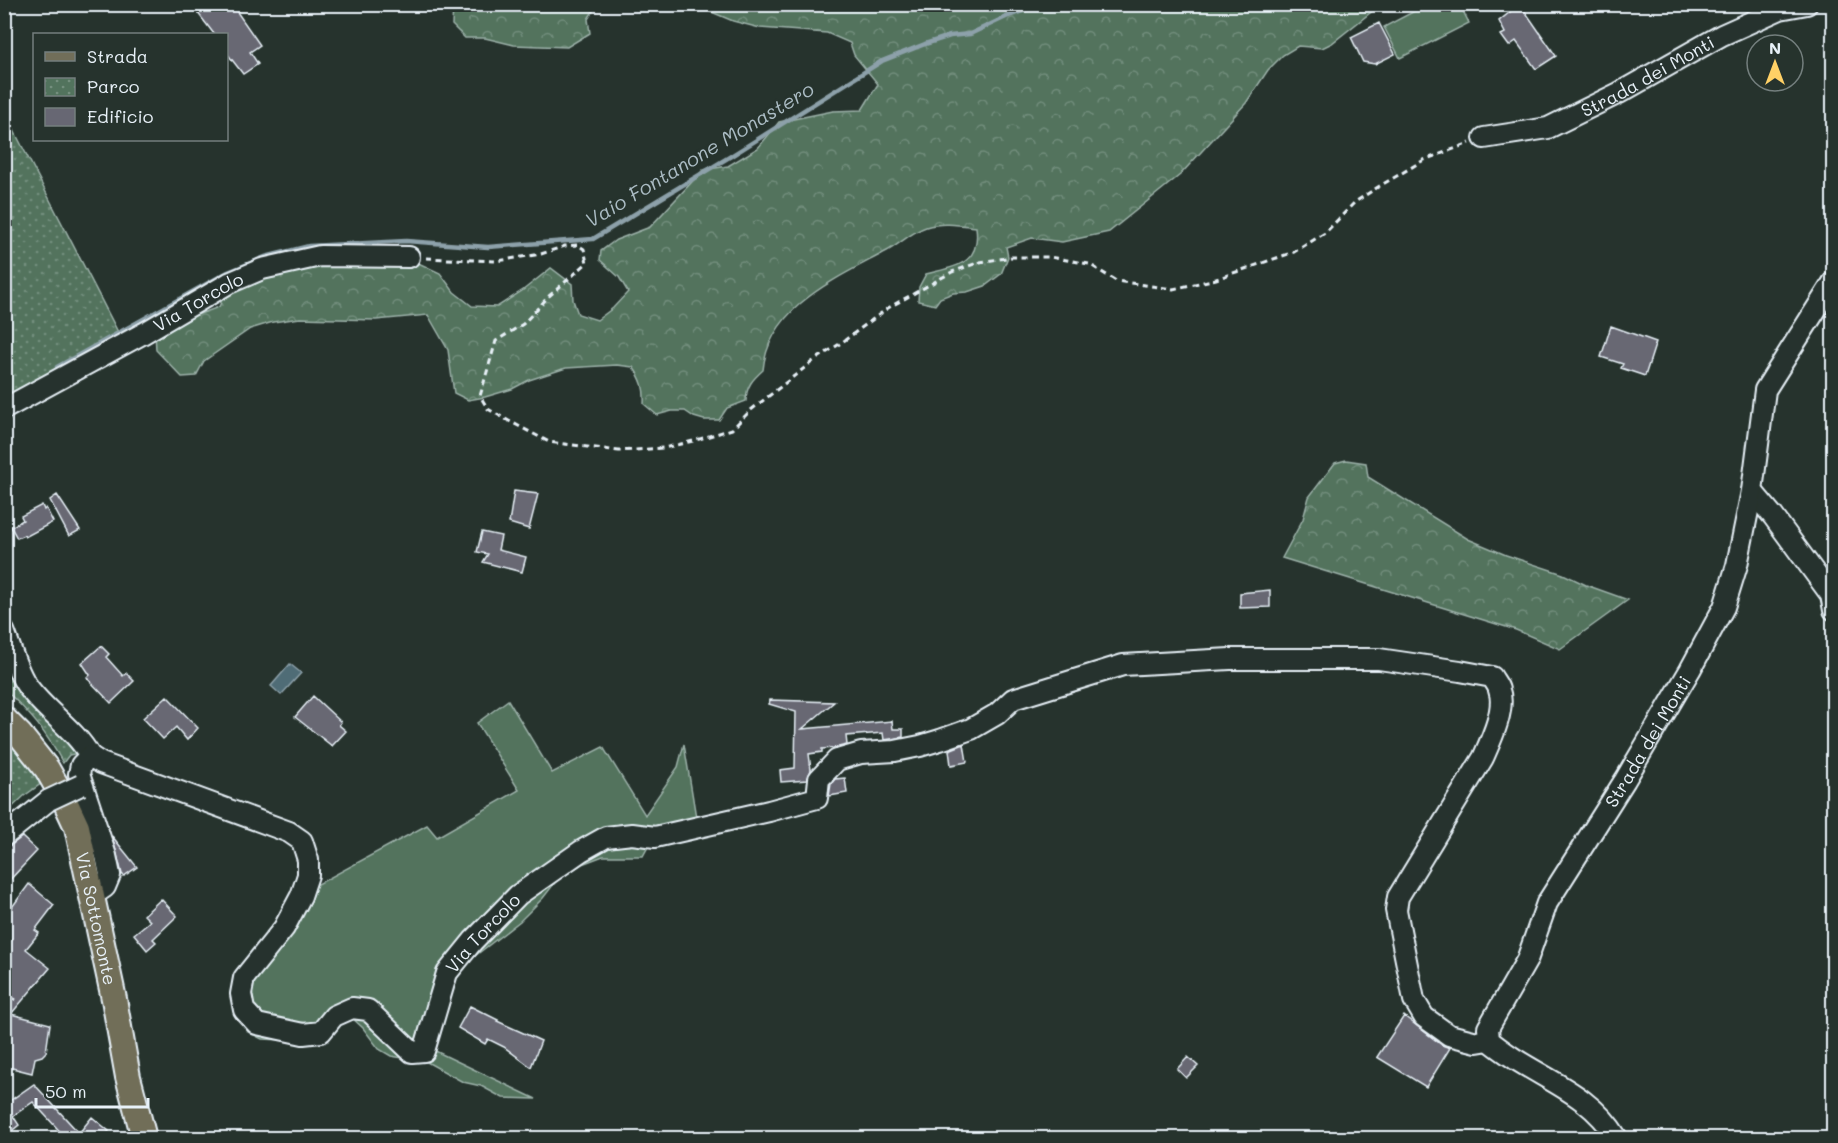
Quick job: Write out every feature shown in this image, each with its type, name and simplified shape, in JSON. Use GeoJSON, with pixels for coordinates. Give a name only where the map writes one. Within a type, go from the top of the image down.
{"type":"FeatureCollection","features":[{"type":"Feature","properties":{"kind":"main road","name":"Via Sottomonte"},"geometry":{"type":"LineString","coordinates":[[4,719],[47,769],[77,827],[114,999],[128,1077],[144,1138]]}},
{"type":"Feature","properties":{"kind":"street","name":"Strada dei Monti"},"geometry":{"type":"LineString","coordinates":[[1484,138],[1548,128],[1619,93],[1733,30],[1779,9],[1807,4]]}},
{"type":"Feature","properties":{"kind":"street","name":"Via Torcolo"},"geometry":{"type":"LineString","coordinates":[[4,410],[229,283],[262,269],[320,256],[409,257]]}},
{"type":"Feature","properties":{"kind":"street","name":"Strada dei Monti"},"geometry":{"type":"LineString","coordinates":[[1489,1040],[1488,1028],[1527,960],[1547,903],[1625,780],[1724,607],[1737,565],[1752,491],[1765,390],[1833,281]]}},
{"type":"Feature","properties":{"kind":"street"},"geometry":{"type":"LineString","coordinates":[[1752,491],[1831,595],[1833,610]]}},
{"type":"Feature","properties":{"kind":"street","name":"Via Torcolo"},"geometry":{"type":"LineString","coordinates":[[4,631],[26,686],[83,743],[90,756],[101,763],[290,832],[302,841],[308,860],[308,875],[301,896],[284,928],[244,978],[242,994],[244,1011],[257,1024],[303,1034],[321,1032],[334,1016],[352,1008],[368,1010],[412,1052],[424,1051],[447,973],[460,957],[518,895],[581,851],[606,837],[632,834],[655,837],[818,798],[819,779],[837,760],[861,753],[894,751],[940,741],[971,729],[997,714],[1013,699],[1123,665],[1230,659],[1379,659],[1492,677],[1500,690],[1500,707],[1494,734],[1483,758],[1398,897],[1396,910],[1414,1000],[1424,1017],[1449,1035],[1477,1042],[1489,1040]]}},
{"type":"Feature","properties":{"kind":"street"},"geometry":{"type":"LineString","coordinates":[[90,756],[81,765],[79,774],[91,806],[110,875],[105,887],[92,896]]}},
{"type":"Feature","properties":{"kind":"street"},"geometry":{"type":"LineString","coordinates":[[4,836],[49,800],[81,784]]}},
{"type":"Feature","properties":{"kind":"street"},"geometry":{"type":"LineString","coordinates":[[1489,1040],[1514,1059],[1583,1099],[1617,1138]]}},
{"type":"Feature","properties":{"kind":"path"},"geometry":{"type":"LineString","coordinates":[[409,257],[497,261],[541,254],[579,244],[584,249],[587,263],[549,296],[523,324],[496,341],[480,396],[488,409],[549,442],[619,451],[664,448],[732,429],[751,410],[812,362],[842,343],[888,308],[952,272],[980,262],[1012,257],[1050,257],[1089,264],[1116,281],[1173,289],[1216,279],[1293,252],[1325,233],[1355,202],[1404,171],[1424,160],[1484,138]]}},
{"type":"Feature","properties":{"kind":"path"},"geometry":{"type":"LineString","coordinates":[[4,993],[16,1000]]}},
{"type":"Feature","properties":{"kind":"green space"},"geometry":{"type":"Polygon","coordinates":[[[453,4],[597,5],[588,19],[590,33],[567,47],[514,45],[485,38],[465,38],[452,25],[453,4]]]}},
{"type":"Feature","properties":{"kind":"green space"},"geometry":{"type":"Polygon","coordinates":[[[1428,4],[1460,5],[1469,23],[1400,58],[1384,27],[1428,4]]]}},
{"type":"Feature","properties":{"kind":"green space"},"geometry":{"type":"Polygon","coordinates":[[[695,5],[1380,5],[1332,43],[1322,48],[1298,46],[1283,55],[1268,70],[1246,103],[1180,175],[1109,232],[1062,242],[1032,238],[1006,247],[1008,257],[1001,274],[985,286],[940,298],[935,305],[918,301],[919,287],[926,274],[956,266],[970,256],[977,240],[976,227],[945,224],[926,227],[828,284],[792,311],[778,328],[768,348],[763,370],[749,387],[746,401],[727,408],[719,420],[704,420],[685,411],[672,411],[657,415],[644,404],[642,384],[633,367],[617,365],[566,368],[529,380],[512,389],[468,400],[454,393],[448,350],[428,315],[376,320],[300,318],[273,322],[250,329],[204,361],[196,376],[182,377],[156,350],[155,332],[172,319],[197,315],[219,307],[229,282],[251,271],[317,267],[342,260],[412,260],[440,273],[454,292],[472,306],[497,307],[551,268],[572,284],[573,300],[578,314],[597,320],[613,308],[628,292],[619,277],[600,260],[601,251],[616,240],[650,227],[703,170],[728,166],[758,148],[779,122],[833,111],[862,110],[878,84],[854,55],[850,43],[827,33],[760,28],[733,21],[695,5]]]}},
{"type":"Feature","properties":{"kind":"green space"},"geometry":{"type":"Polygon","coordinates":[[[4,111],[121,338],[4,406],[4,111]]]}},
{"type":"Feature","properties":{"kind":"green space"},"geometry":{"type":"Polygon","coordinates":[[[1346,460],[1366,463],[1368,477],[1468,539],[1628,600],[1560,649],[1516,630],[1282,558],[1303,519],[1309,497],[1335,463],[1346,460]]]}},
{"type":"Feature","properties":{"kind":"green space"},"geometry":{"type":"Polygon","coordinates":[[[4,626],[23,676],[79,753],[69,755],[63,763],[37,724],[5,690],[4,626]]]}},
{"type":"Feature","properties":{"kind":"green space"},"geometry":{"type":"Polygon","coordinates":[[[508,700],[552,773],[603,747],[645,815],[678,767],[684,744],[699,836],[648,847],[643,856],[603,856],[582,864],[557,880],[520,921],[453,973],[429,1048],[536,1099],[503,1098],[481,1086],[463,1082],[427,1062],[391,1056],[379,1049],[363,1028],[350,1016],[307,1041],[262,1039],[248,1032],[239,1019],[231,995],[233,981],[257,955],[305,891],[427,825],[437,837],[519,790],[477,723],[508,700]]]}},
{"type":"Feature","properties":{"kind":"green space"},"geometry":{"type":"Polygon","coordinates":[[[4,727],[42,783],[5,814],[4,727]]]}},
{"type":"Feature","properties":{"kind":"water"},"geometry":{"type":"Polygon","coordinates":[[[290,664],[301,673],[281,695],[271,686],[290,664]]]}},
{"type":"Feature","properties":{"kind":"building"},"geometry":{"type":"Polygon","coordinates":[[[191,4],[248,4],[237,12],[260,45],[250,52],[258,64],[243,74],[228,55],[228,33],[213,33],[191,4]]]}},
{"type":"Feature","properties":{"kind":"building"},"geometry":{"type":"Polygon","coordinates":[[[1520,4],[1556,56],[1536,69],[1516,41],[1509,46],[1501,35],[1505,33],[1499,21],[1520,4]]]}},
{"type":"Feature","properties":{"kind":"building"},"geometry":{"type":"Polygon","coordinates":[[[1379,23],[1395,54],[1375,64],[1363,62],[1351,37],[1379,23]]]}},
{"type":"Feature","properties":{"kind":"building"},"geometry":{"type":"Polygon","coordinates":[[[1611,326],[1656,342],[1645,376],[1621,368],[1623,364],[1601,357],[1611,326]]]}},
{"type":"Feature","properties":{"kind":"building"},"geometry":{"type":"Polygon","coordinates":[[[514,491],[538,494],[529,529],[509,523],[514,491]]]}},
{"type":"Feature","properties":{"kind":"building"},"geometry":{"type":"Polygon","coordinates":[[[57,495],[80,530],[69,536],[50,500],[57,495]]]}},
{"type":"Feature","properties":{"kind":"building"},"geometry":{"type":"Polygon","coordinates":[[[42,505],[53,522],[25,537],[24,535],[17,538],[11,527],[23,520],[21,516],[42,505]]]}},
{"type":"Feature","properties":{"kind":"building"},"geometry":{"type":"Polygon","coordinates":[[[482,532],[501,536],[498,550],[526,557],[522,572],[483,562],[488,554],[477,552],[482,532]]]}},
{"type":"Feature","properties":{"kind":"building"},"geometry":{"type":"Polygon","coordinates":[[[1270,590],[1270,607],[1240,608],[1240,593],[1270,590]]]}},
{"type":"Feature","properties":{"kind":"building"},"geometry":{"type":"Polygon","coordinates":[[[101,646],[109,654],[106,657],[123,676],[126,673],[134,681],[111,703],[87,678],[90,675],[82,663],[101,646]]]}},
{"type":"Feature","properties":{"kind":"building"},"geometry":{"type":"Polygon","coordinates":[[[167,696],[198,728],[187,740],[176,727],[163,739],[143,718],[167,696]]]}},
{"type":"Feature","properties":{"kind":"building"},"geometry":{"type":"Polygon","coordinates":[[[313,696],[341,722],[339,725],[346,731],[332,746],[295,717],[313,696]]]}},
{"type":"Feature","properties":{"kind":"building"},"geometry":{"type":"Polygon","coordinates":[[[770,700],[834,702],[802,729],[892,721],[893,729],[903,729],[903,737],[884,740],[883,733],[846,736],[847,745],[822,749],[822,752],[809,754],[811,770],[807,780],[781,782],[780,770],[795,768],[796,712],[769,704],[770,700]]]}},
{"type":"Feature","properties":{"kind":"building"},"geometry":{"type":"Polygon","coordinates":[[[964,744],[967,762],[951,765],[949,750],[964,744]]]}},
{"type":"Feature","properties":{"kind":"building"},"geometry":{"type":"Polygon","coordinates":[[[845,778],[847,793],[829,796],[831,784],[835,779],[845,778]]]}},
{"type":"Feature","properties":{"kind":"building"},"geometry":{"type":"Polygon","coordinates":[[[112,836],[137,867],[124,876],[122,874],[112,836]]]}},
{"type":"Feature","properties":{"kind":"building"},"geometry":{"type":"Polygon","coordinates":[[[22,837],[37,851],[4,886],[4,848],[22,837]]]}},
{"type":"Feature","properties":{"kind":"building"},"geometry":{"type":"Polygon","coordinates":[[[29,884],[54,905],[35,930],[39,933],[26,949],[50,968],[11,1014],[50,1024],[46,1052],[35,1058],[32,1073],[4,1066],[4,952],[12,940],[4,934],[4,918],[29,884]]]}},
{"type":"Feature","properties":{"kind":"building"},"geometry":{"type":"Polygon","coordinates":[[[161,899],[177,916],[153,939],[156,942],[147,950],[134,934],[150,921],[144,915],[161,899]]]}},
{"type":"Feature","properties":{"kind":"building"},"geometry":{"type":"Polygon","coordinates":[[[470,1006],[541,1041],[531,1067],[504,1047],[488,1039],[485,1044],[458,1028],[470,1006]]]}},
{"type":"Feature","properties":{"kind":"building"},"geometry":{"type":"Polygon","coordinates":[[[1404,1016],[1442,1045],[1450,1048],[1426,1087],[1377,1057],[1404,1016]]]}},
{"type":"Feature","properties":{"kind":"building"},"geometry":{"type":"Polygon","coordinates":[[[1188,1057],[1198,1066],[1186,1078],[1177,1069],[1188,1057]]]}},
{"type":"Feature","properties":{"kind":"building"},"geometry":{"type":"Polygon","coordinates":[[[34,1084],[79,1133],[92,1117],[109,1131],[103,1138],[66,1138],[33,1102],[13,1116],[19,1125],[4,1137],[4,1105],[34,1084]]]}},
{"type":"Feature","properties":{"kind":"waterway","name":"Vaio Fontanone Monastero"},"geometry":{"type":"LineString","coordinates":[[57,367],[228,272],[265,257],[309,246],[406,241],[488,247],[593,239],[882,61],[950,36],[970,34],[1006,17],[1042,4]]}}]}
